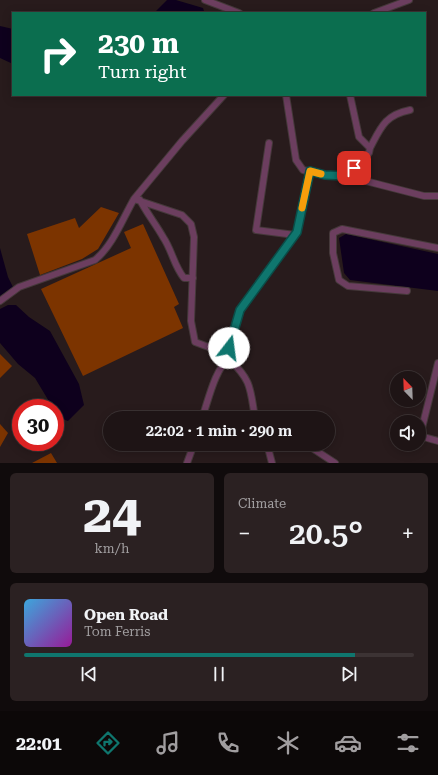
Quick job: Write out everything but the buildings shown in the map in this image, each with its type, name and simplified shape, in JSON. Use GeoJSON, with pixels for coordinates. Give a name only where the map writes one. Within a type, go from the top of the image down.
{"type":"FeatureCollection","features":[{"type":"Feature","properties":{"kind":"street"},"geometry":{"type":"LineString","coordinates":[[205,0],[236,12]]}},
{"type":"Feature","properties":{"kind":"street"},"geometry":{"type":"LineString","coordinates":[[376,12],[394,3],[409,0]]}},
{"type":"Feature","properties":{"kind":"street"},"geometry":{"type":"LineString","coordinates":[[0,301],[19,287],[95,260],[101,255],[137,200],[182,141],[223,96]]}},
{"type":"Feature","properties":{"kind":"street"},"geometry":{"type":"LineString","coordinates":[[286,96],[296,160],[303,170],[325,175],[346,176],[424,196],[438,196]]}},
{"type":"Feature","properties":{"kind":"street"},"geometry":{"type":"LineString","coordinates":[[350,96],[359,137],[370,148]]}},
{"type":"Feature","properties":{"kind":"street"},"geometry":{"type":"LineString","coordinates":[[346,176],[369,153],[370,148],[387,119],[397,113],[410,110]]}},
{"type":"Feature","properties":{"kind":"street"},"geometry":{"type":"LineString","coordinates":[[269,143],[256,230],[295,235]]}},
{"type":"Feature","properties":{"kind":"street"},"geometry":{"type":"LineString","coordinates":[[230,359],[229,348],[240,310],[297,232],[310,171]]}},
{"type":"Feature","properties":{"kind":"street"},"geometry":{"type":"LineString","coordinates":[[137,200],[182,215],[191,224],[194,237],[190,321],[195,342],[222,352],[243,372],[248,382],[254,411]]}},
{"type":"Feature","properties":{"kind":"street"},"geometry":{"type":"LineString","coordinates":[[137,200],[150,221],[164,238],[179,271],[184,278],[193,278]]}},
{"type":"Feature","properties":{"kind":"street"},"geometry":{"type":"LineString","coordinates":[[407,291],[348,286],[340,280],[333,253],[333,233],[342,229],[438,248]]}},
{"type":"Feature","properties":{"kind":"street"},"geometry":{"type":"LineString","coordinates":[[204,411],[215,379],[226,361],[230,359]]}},
{"type":"Feature","properties":{"kind":"street"},"geometry":{"type":"LineString","coordinates":[[438,363],[420,436],[438,441]]}},
{"type":"Feature","properties":{"kind":"street"},"geometry":{"type":"LineString","coordinates":[[186,463],[191,451]]}},
{"type":"Feature","properties":{"kind":"street"},"geometry":{"type":"LineString","coordinates":[[269,451],[272,463]]}},
{"type":"Feature","properties":{"kind":"street"},"geometry":{"type":"LineString","coordinates":[[317,451],[335,463]]}},
{"type":"Feature","properties":{"kind":"shaded area"},"geometry":{"type":"Polygon","coordinates":[[[167,0],[176,0],[203,8],[204,11],[203,12],[155,12],[167,0]]]}},
{"type":"Feature","properties":{"kind":"shaded area"},"geometry":{"type":"Polygon","coordinates":[[[0,26],[12,29],[12,64],[0,58],[0,26]]]}},
{"type":"Feature","properties":{"kind":"shaded area"},"geometry":{"type":"Polygon","coordinates":[[[346,234],[438,254],[438,291],[350,280],[344,273],[339,238],[346,234]]]}},
{"type":"Feature","properties":{"kind":"shaded area"},"geometry":{"type":"Polygon","coordinates":[[[0,248],[8,277],[13,287],[0,297],[0,248]]]}},
{"type":"Feature","properties":{"kind":"shaded area"},"geometry":{"type":"Polygon","coordinates":[[[8,305],[16,305],[29,317],[50,331],[79,384],[84,405],[68,421],[64,420],[64,399],[48,399],[35,378],[18,364],[0,343],[0,309],[8,305]]]}},
{"type":"Feature","properties":{"kind":"slow traffic"},"geometry":{"type":"LineString","coordinates":[[302,208],[310,171],[321,174]]}},
{"type":"Feature","properties":{"kind":"route"},"geometry":{"type":"LineString","coordinates":[[229,348],[240,310],[297,232],[310,171],[325,175],[346,176],[354,168]]}}]}
